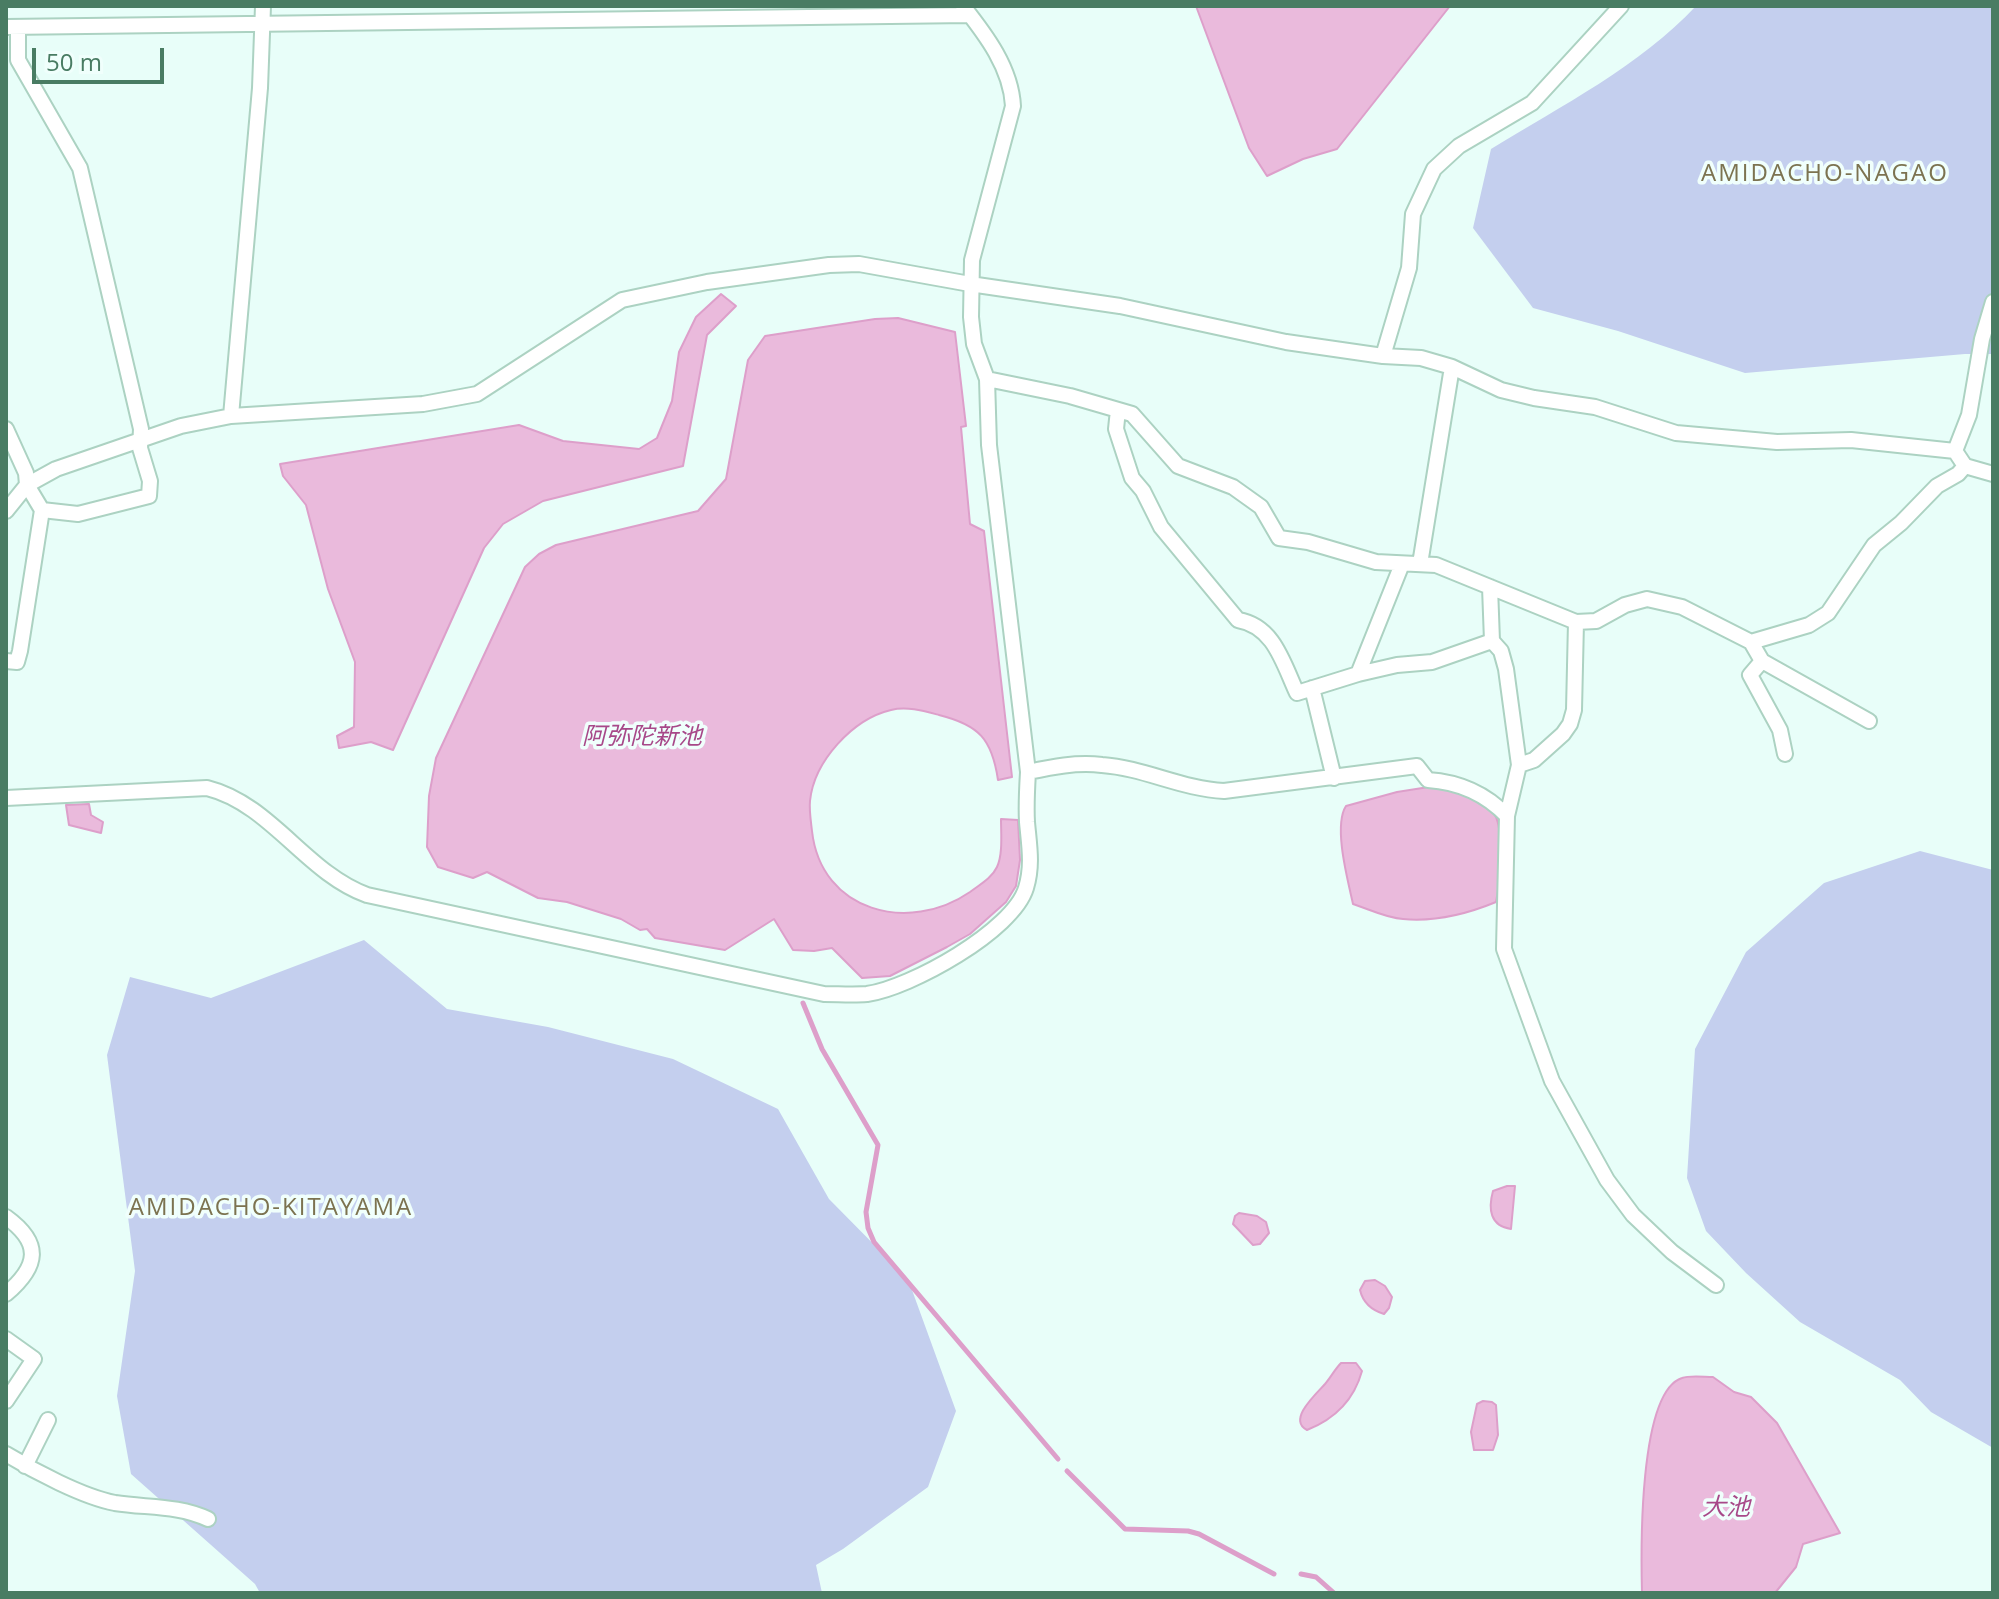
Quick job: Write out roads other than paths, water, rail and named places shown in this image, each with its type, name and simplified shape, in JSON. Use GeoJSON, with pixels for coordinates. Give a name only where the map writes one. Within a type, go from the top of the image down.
{"type":"FeatureCollection","features":[{"type":"Feature","properties":{"kind":"street"},"geometry":{"type":"LineString","coordinates":[[231,416],[263,6]]}},
{"type":"Feature","properties":{"kind":"street"},"geometry":{"type":"LineString","coordinates":[[1383,356],[1409,268],[1413,214],[1434,169],[1459,146],[1532,103],[1621,6]]}},
{"type":"Feature","properties":{"kind":"street"},"geometry":{"type":"LineString","coordinates":[[6,798],[215,790],[242,803],[332,877],[348,888],[367,895],[824,994],[867,994],[909,982],[976,943],[1007,919],[1025,891],[1032,861],[1027,820],[1028,772],[989,445],[987,379],[974,344],[970,284],[972,260],[1013,106],[1012,86],[1005,67],[966,10],[12,27],[18,60],[80,168],[142,437],[140,448],[150,481],[149,496],[78,514],[42,510]]}},
{"type":"Feature","properties":{"kind":"street"},"geometry":{"type":"LineString","coordinates":[[6,511],[27,485],[56,469],[142,437],[231,416],[423,404],[477,394],[622,300],[707,282],[829,265],[859,264],[1120,306],[1286,342],[1383,356],[1421,358],[1452,367],[1501,390],[1595,407],[1676,433],[1777,442],[1851,440],[1955,451]]}},
{"type":"Feature","properties":{"kind":"street"},"geometry":{"type":"LineString","coordinates":[[1955,451],[1969,415],[1982,339],[1993,302]]}},
{"type":"Feature","properties":{"kind":"street"},"geometry":{"type":"LineString","coordinates":[[1420,564],[1452,367]]}},
{"type":"Feature","properties":{"kind":"street"},"geometry":{"type":"LineString","coordinates":[[987,379],[1070,396],[1132,414],[1178,466],[1233,487],[1261,507],[1279,538],[1308,542],[1376,562],[1436,565],[1576,622],[1596,621],[1625,605],[1647,599],[1682,607],[1751,642],[1762,661],[1869,721]]}},
{"type":"Feature","properties":{"kind":"street"},"geometry":{"type":"LineString","coordinates":[[1118,410],[1116,429],[1132,478],[1143,491],[1161,527],[1238,620],[1253,623],[1275,643],[1297,693],[1397,665],[1432,662],[1492,641]]}},
{"type":"Feature","properties":{"kind":"street"},"geometry":{"type":"LineString","coordinates":[[6,429],[26,473],[27,485],[42,510],[20,651],[17,662],[6,661]]}},
{"type":"Feature","properties":{"kind":"street"},"geometry":{"type":"LineString","coordinates":[[1955,451],[1965,466],[1993,474]]}},
{"type":"Feature","properties":{"kind":"street"},"geometry":{"type":"LineString","coordinates":[[1751,642],[1809,625],[1828,613],[1874,545],[1937,486],[1958,474],[1965,466]]}},
{"type":"Feature","properties":{"kind":"street"},"geometry":{"type":"LineString","coordinates":[[1358,674],[1402,564]]}},
{"type":"Feature","properties":{"kind":"street"},"geometry":{"type":"LineString","coordinates":[[1490,587],[1492,641],[1501,651],[1509,682],[1519,765],[1507,816],[1504,949],[1552,1081],[1607,1180],[1633,1215],[1672,1252],[1716,1285]]}},
{"type":"Feature","properties":{"kind":"street"},"geometry":{"type":"LineString","coordinates":[[1519,765],[1534,760],[1570,724],[1574,710],[1576,622]]}},
{"type":"Feature","properties":{"kind":"street"},"geometry":{"type":"LineString","coordinates":[[1762,661],[1750,675],[1780,730],[1785,754]]}},
{"type":"Feature","properties":{"kind":"street"},"geometry":{"type":"LineString","coordinates":[[1312,688],[1334,778]]}},
{"type":"Feature","properties":{"kind":"street"},"geometry":{"type":"LineString","coordinates":[[1028,772],[1068,764],[1103,765],[1201,790],[1224,791],[1417,766],[1428,780],[1447,781],[1471,789],[1494,802],[1507,816]]}},
{"type":"Feature","properties":{"kind":"street"},"geometry":{"type":"LineString","coordinates":[[6,1217],[22,1228],[31,1241],[31,1259],[20,1283],[6,1294]]}},
{"type":"Feature","properties":{"kind":"street"},"geometry":{"type":"LineString","coordinates":[[6,1339],[34,1359],[6,1401]]}},
{"type":"Feature","properties":{"kind":"street"},"geometry":{"type":"LineString","coordinates":[[25,1466],[48,1420]]}},
{"type":"Feature","properties":{"kind":"street"},"geometry":{"type":"LineString","coordinates":[[6,1454],[40,1475],[112,1502],[187,1509],[208,1519]]}},
{"type":"Feature","properties":{"kind":"water"},"geometry":{"type":"Polygon","coordinates":[[[1196,6],[1450,6],[1337,149],[1303,159],[1267,176],[1249,148],[1196,6]]]}},
{"type":"Feature","properties":{"kind":"water"},"geometry":{"type":"Polygon","coordinates":[[[721,294],[736,306],[707,335],[683,466],[543,501],[503,524],[484,548],[393,750],[371,742],[339,748],[337,736],[354,727],[355,662],[328,589],[306,505],[283,476],[280,464],[519,425],[563,441],[639,449],[657,438],[672,401],[679,352],[696,317],[721,294]]]}},
{"type":"Feature","properties":{"kind":"water","name":"阿弥陀新池"},"geometry":{"type":"Polygon","coordinates":[[[898,318],[955,332],[966,426],[961,427],[970,524],[984,531],[1012,777],[998,780],[992,754],[974,729],[953,719],[921,711],[891,710],[863,722],[827,757],[813,786],[810,805],[812,831],[819,859],[832,881],[850,897],[872,908],[896,913],[921,912],[946,905],[989,878],[1000,856],[1001,819],[1018,820],[1020,860],[1016,886],[1006,902],[970,934],[947,947],[890,976],[862,978],[832,948],[793,950],[774,919],[725,950],[655,938],[647,929],[640,930],[621,919],[567,902],[538,898],[487,872],[473,878],[438,867],[427,847],[429,796],[436,758],[525,567],[539,554],[556,545],[698,511],[726,479],[748,360],[765,336],[898,318]]]}},
{"type":"Feature","properties":{"kind":"water"},"geometry":{"type":"Polygon","coordinates":[[[1435,786],[1477,799],[1495,815],[1500,845],[1496,902],[1451,916],[1415,920],[1390,917],[1353,904],[1341,840],[1342,815],[1346,806],[1397,792],[1435,786]]]}},
{"type":"Feature","properties":{"kind":"water"},"geometry":{"type":"Polygon","coordinates":[[[89,804],[91,815],[103,822],[101,833],[69,825],[66,805],[89,804]]]}},
{"type":"Feature","properties":{"kind":"water"},"geometry":{"type":"Polygon","coordinates":[[[1515,1186],[1511,1229],[1499,1224],[1491,1210],[1493,1191],[1515,1186]]]}},
{"type":"Feature","properties":{"kind":"water"},"geometry":{"type":"Polygon","coordinates":[[[1239,1213],[1257,1216],[1266,1222],[1269,1233],[1260,1244],[1253,1245],[1233,1224],[1239,1213]]]}},
{"type":"Feature","properties":{"kind":"water"},"geometry":{"type":"Polygon","coordinates":[[[1375,1280],[1385,1286],[1392,1297],[1384,1314],[1368,1305],[1360,1290],[1365,1281],[1375,1280]]]}},
{"type":"Feature","properties":{"kind":"water"},"geometry":{"type":"Polygon","coordinates":[[[1341,1363],[1356,1363],[1362,1371],[1354,1391],[1335,1414],[1307,1430],[1300,1420],[1302,1414],[1341,1363]]]}},
{"type":"Feature","properties":{"kind":"water","name":"大池"},"geometry":{"type":"Polygon","coordinates":[[[1713,1377],[1734,1392],[1751,1397],[1777,1423],[1840,1533],[1803,1544],[1796,1567],[1775,1593],[1642,1593],[1645,1476],[1657,1412],[1668,1390],[1682,1378],[1713,1377]]]}},
{"type":"Feature","properties":{"kind":"water"},"geometry":{"type":"Polygon","coordinates":[[[1483,1401],[1496,1405],[1498,1435],[1493,1450],[1474,1450],[1471,1432],[1477,1404],[1483,1401]]]}},
{"type":"Feature","properties":{"kind":"waterway"},"geometry":{"type":"LineString","coordinates":[[803,1003],[822,1049],[878,1145],[866,1212],[874,1242],[1058,1459]]}},
{"type":"Feature","properties":{"kind":"waterway"},"geometry":{"type":"LineString","coordinates":[[1067,1471],[1125,1529],[1199,1534],[1274,1574]]}},
{"type":"Feature","properties":{"kind":"waterway"},"geometry":{"type":"LineString","coordinates":[[1301,1574],[1316,1577],[1334,1593]]}},
{"type":"Feature","properties":{"kind":"district","name":"AMIDACHO-NAGAO"},"geometry":{"type":"Point","coordinates":[1825,174]}},
{"type":"Feature","properties":{"kind":"district","name":"AMIDACHO-KITAYAMA"},"geometry":{"type":"Point","coordinates":[271,1208]}}]}
